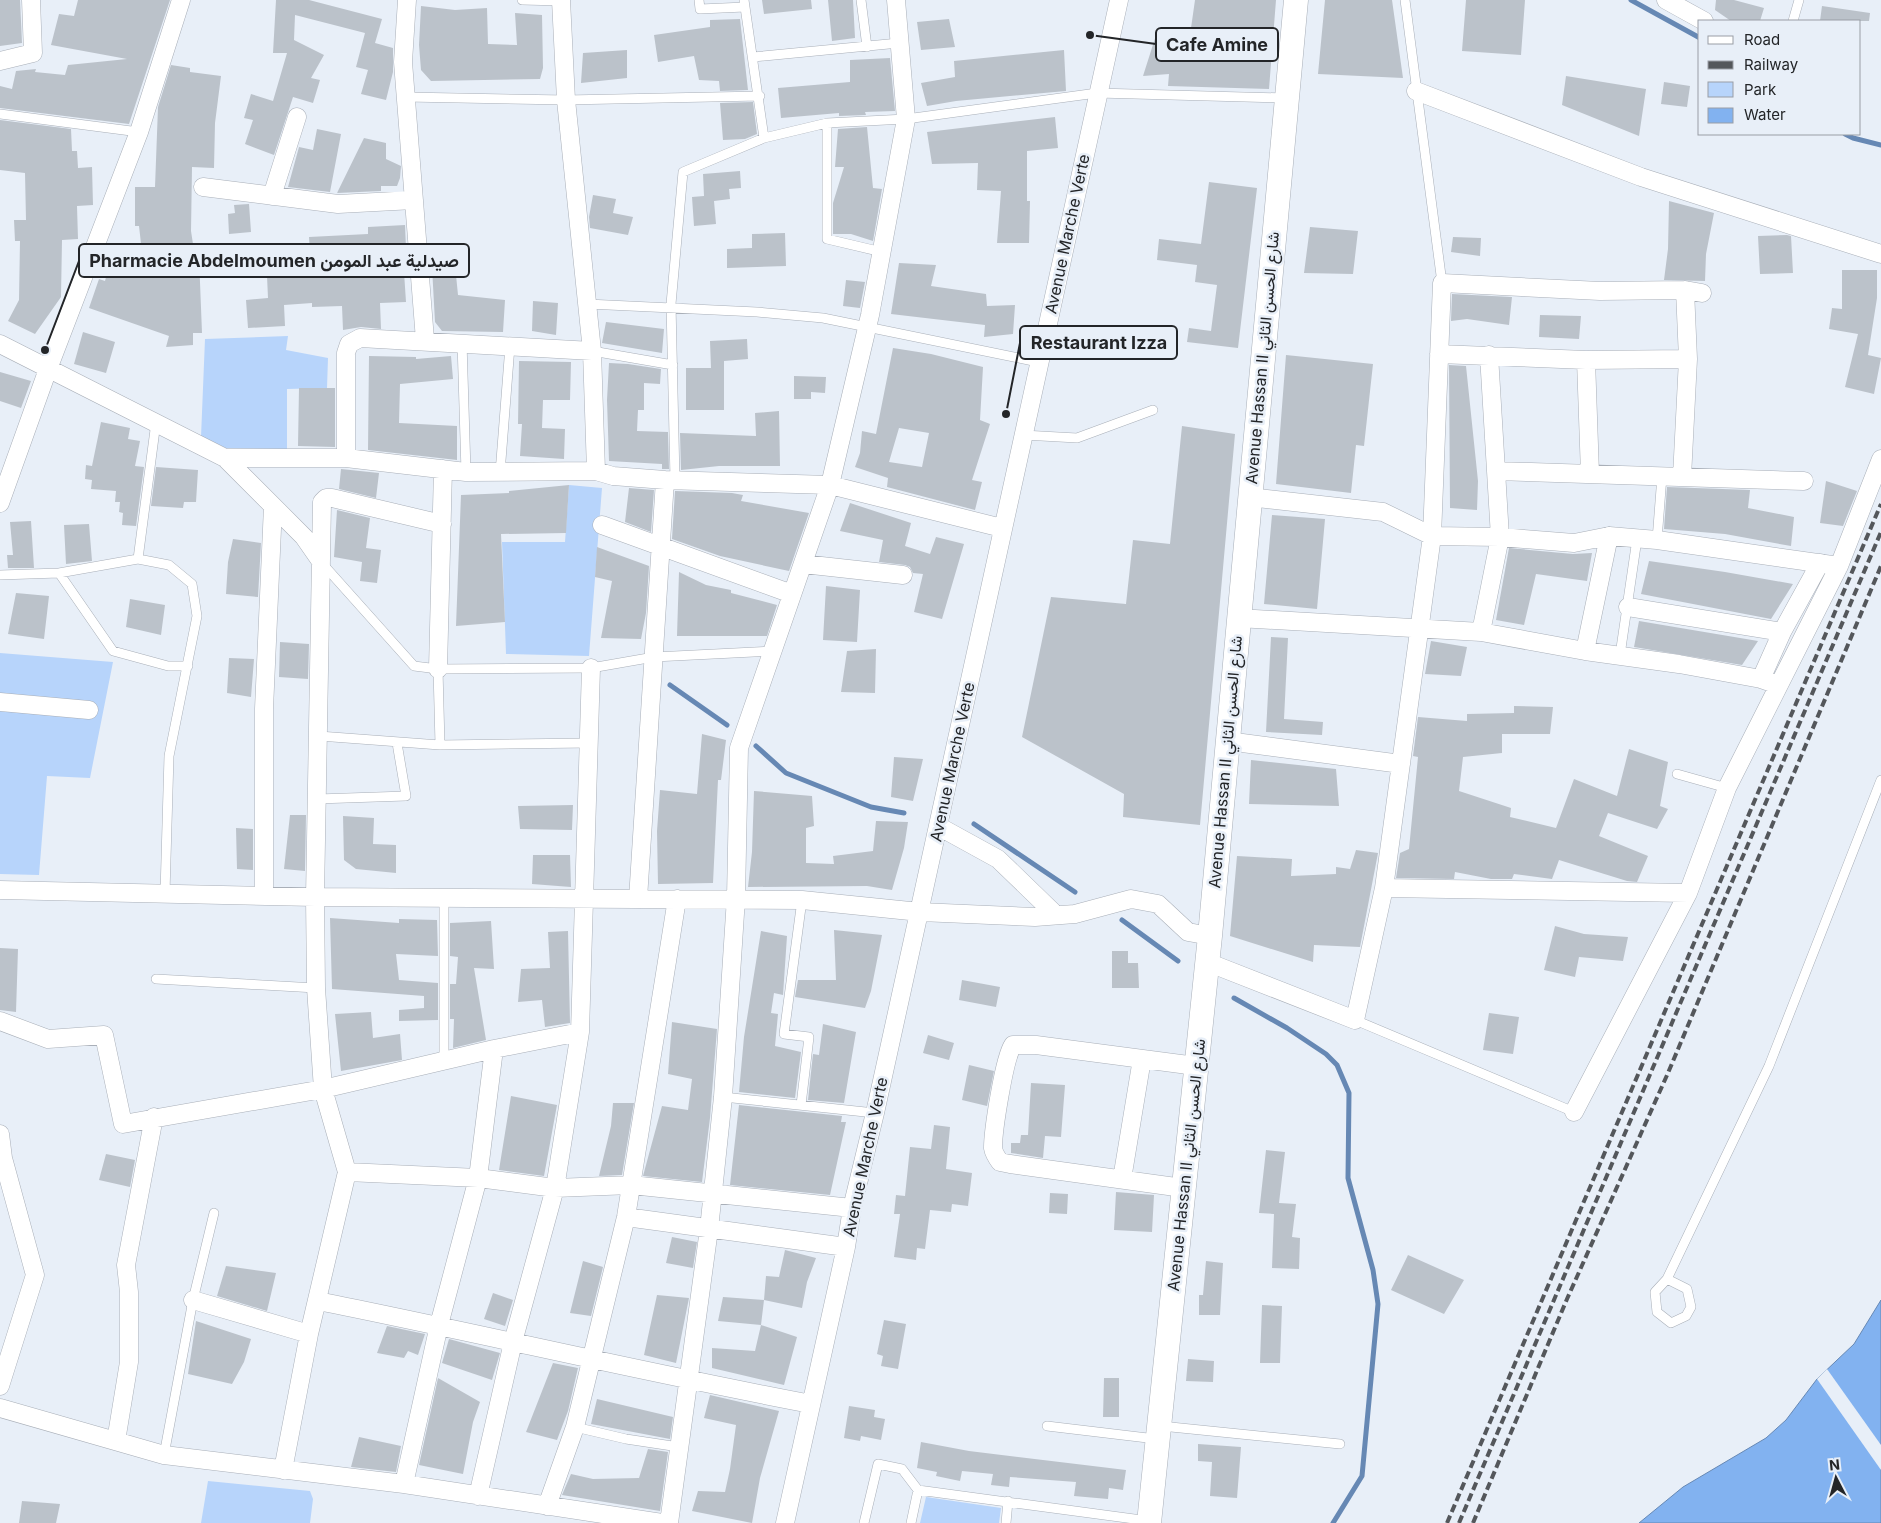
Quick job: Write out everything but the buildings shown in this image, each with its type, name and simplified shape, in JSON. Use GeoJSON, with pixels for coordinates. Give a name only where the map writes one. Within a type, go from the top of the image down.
{"type":"FeatureCollection","features":[{"type":"Feature","properties":{"kind":"street"},"geometry":{"type":"LineString","coordinates":[[0,61],[33,53],[31,0]]}},
{"type":"Feature","properties":{"kind":"street"},"geometry":{"type":"LineString","coordinates":[[0,503],[4,478],[139,132],[181,0]]}},
{"type":"Feature","properties":{"kind":"street"},"geometry":{"type":"LineString","coordinates":[[407,0],[403,62],[425,340]]}},
{"type":"Feature","properties":{"kind":"street"},"geometry":{"type":"LineString","coordinates":[[561,0],[566,100],[592,351],[596,472]]}},
{"type":"Feature","properties":{"kind":"street"},"geometry":{"type":"LineString","coordinates":[[669,1523],[714,1194],[723,1097],[736,898],[739,748],[830,485],[868,326],[906,119],[896,0]]}},
{"type":"Feature","properties":{"kind":"street","name":"Avenue Marche Verte"},"geometry":{"type":"LineString","coordinates":[[785,1523],[846,1247],[852,1208],[920,912],[1022,435],[1119,0]]}},
{"type":"Feature","properties":{"kind":"street","name":"Avenue Hassan II شارع الحسن الثاني"},"geometry":{"type":"LineString","coordinates":[[1149,1522],[1210,936],[1296,0]]}},
{"type":"Feature","properties":{"kind":"street"},"geometry":{"type":"LineString","coordinates":[[1671,1],[1702,20]]}},
{"type":"Feature","properties":{"kind":"street"},"geometry":{"type":"LineString","coordinates":[[1416,91],[1641,177],[1881,254]]}},
{"type":"Feature","properties":{"kind":"street"},"geometry":{"type":"LineString","coordinates":[[272,196],[298,117]]}},
{"type":"Feature","properties":{"kind":"street"},"geometry":{"type":"LineString","coordinates":[[203,187],[338,204],[414,200]]}},
{"type":"Feature","properties":{"kind":"street"},"geometry":{"type":"LineString","coordinates":[[1207,962],[1355,1020],[1384,888],[1432,536],[1442,283],[1600,291],[1685,290],[1702,293]]}},
{"type":"Feature","properties":{"kind":"street"},"geometry":{"type":"LineString","coordinates":[[1682,477],[1688,359],[1685,290]]}},
{"type":"Feature","properties":{"kind":"street"},"geometry":{"type":"LineString","coordinates":[[346,458],[346,353],[349,344],[360,338],[462,342],[592,351]]}},
{"type":"Feature","properties":{"kind":"street"},"geometry":{"type":"LineString","coordinates":[[0,344],[225,458],[304,537],[320,560]]}},
{"type":"Feature","properties":{"kind":"street"},"geometry":{"type":"LineString","coordinates":[[1439,354],[1586,360],[1688,359]]}},
{"type":"Feature","properties":{"kind":"street"},"geometry":{"type":"LineString","coordinates":[[1481,632],[1500,536],[1489,355]]}},
{"type":"Feature","properties":{"kind":"street"},"geometry":{"type":"LineString","coordinates":[[1586,360],[1590,474]]}},
{"type":"Feature","properties":{"kind":"street"},"geometry":{"type":"LineString","coordinates":[[225,458],[346,458],[466,472],[596,472],[614,476],[670,480],[830,485],[1002,528]]}},
{"type":"Feature","properties":{"kind":"street"},"geometry":{"type":"LineString","coordinates":[[1574,1112],[1688,893],[1727,788],[1839,566],[1881,459]]}},
{"type":"Feature","properties":{"kind":"street"},"geometry":{"type":"LineString","coordinates":[[438,669],[443,469]]}},
{"type":"Feature","properties":{"kind":"street"},"geometry":{"type":"LineString","coordinates":[[1497,471],[1804,481]]}},
{"type":"Feature","properties":{"kind":"street"},"geometry":{"type":"LineString","coordinates":[[638,899],[661,545],[670,480]]}},
{"type":"Feature","properties":{"kind":"street"},"geometry":{"type":"LineString","coordinates":[[1249,497],[1383,512],[1432,536],[1500,536],[1574,543],[1608,536],[1656,540],[1839,566]]}},
{"type":"Feature","properties":{"kind":"street"},"geometry":{"type":"LineString","coordinates":[[283,1470],[309,1334],[347,1172],[323,1089],[316,988],[315,897],[322,502],[326,498],[332,498],[442,524]]}},
{"type":"Feature","properties":{"kind":"street"},"geometry":{"type":"LineString","coordinates":[[264,895],[264,709],[273,506]]}},
{"type":"Feature","properties":{"kind":"street"},"geometry":{"type":"LineString","coordinates":[[602,525],[792,594]]}},
{"type":"Feature","properties":{"kind":"street"},"geometry":{"type":"LineString","coordinates":[[1585,651],[1608,536]]}},
{"type":"Feature","properties":{"kind":"street"},"geometry":{"type":"LineString","coordinates":[[1761,679],[1782,632],[1820,563]]}},
{"type":"Feature","properties":{"kind":"street"},"geometry":{"type":"LineString","coordinates":[[802,564],[903,575]]}},
{"type":"Feature","properties":{"kind":"street"},"geometry":{"type":"LineString","coordinates":[[1628,607],[1782,632]]}},
{"type":"Feature","properties":{"kind":"street"},"geometry":{"type":"LineString","coordinates":[[1238,618],[1481,632],[1585,651],[1761,679],[1778,685]]}},
{"type":"Feature","properties":{"kind":"street"},"geometry":{"type":"LineString","coordinates":[[478,1496],[513,1342],[555,1188],[580,1032],[591,668]]}},
{"type":"Feature","properties":{"kind":"street"},"geometry":{"type":"LineString","coordinates":[[0,702],[90,710]]}},
{"type":"Feature","properties":{"kind":"street"},"geometry":{"type":"LineString","coordinates":[[1227,741],[1401,764]]}},
{"type":"Feature","properties":{"kind":"street"},"geometry":{"type":"LineString","coordinates":[[938,826],[998,859],[1056,915]]}},
{"type":"Feature","properties":{"kind":"street"},"geometry":{"type":"LineString","coordinates":[[1384,888],[1688,893]]}},
{"type":"Feature","properties":{"kind":"street"},"geometry":{"type":"LineString","coordinates":[[0,890],[315,897],[736,898],[802,900],[920,912],[1035,917],[1075,914],[1118,901],[1143,900],[1158,904],[1188,932],[1210,936]]}},
{"type":"Feature","properties":{"kind":"street"},"geometry":{"type":"LineString","coordinates":[[547,1506],[575,1427],[626,1218],[677,899]]}},
{"type":"Feature","properties":{"kind":"street"},"geometry":{"type":"LineString","coordinates":[[0,1021],[48,1039],[104,1035],[123,1124],[154,1117],[323,1089],[444,1060],[580,1032]]}},
{"type":"Feature","properties":{"kind":"street"},"geometry":{"type":"LineString","coordinates":[[1183,1188],[1000,1162],[993,1149],[1005,1066],[1008,1052],[1013,1045],[1020,1044],[1196,1066]]}},
{"type":"Feature","properties":{"kind":"street"},"geometry":{"type":"LineString","coordinates":[[404,1484],[439,1325],[478,1178],[494,1049]]}},
{"type":"Feature","properties":{"kind":"street"},"geometry":{"type":"LineString","coordinates":[[1122,1179],[1142,1059]]}},
{"type":"Feature","properties":{"kind":"street"},"geometry":{"type":"LineString","coordinates":[[116,1441],[129,1362],[129,1292],[126,1265],[154,1117]]}},
{"type":"Feature","properties":{"kind":"street"},"geometry":{"type":"LineString","coordinates":[[0,1134],[1,1158],[35,1275],[0,1386]]}},
{"type":"Feature","properties":{"kind":"street"},"geometry":{"type":"LineString","coordinates":[[347,1172],[478,1178],[555,1188],[631,1186],[852,1208]]}},
{"type":"Feature","properties":{"kind":"street"},"geometry":{"type":"LineString","coordinates":[[626,1218],[846,1247]]}},
{"type":"Feature","properties":{"kind":"street"},"geometry":{"type":"LineString","coordinates":[[194,1300],[309,1334]]}},
{"type":"Feature","properties":{"kind":"street"},"geometry":{"type":"LineString","coordinates":[[318,1301],[439,1325],[688,1381],[812,1404]]}},
{"type":"Feature","properties":{"kind":"street"},"geometry":{"type":"LineString","coordinates":[[0,1408],[164,1455],[404,1484],[662,1523]]}},
{"type":"Feature","properties":{"kind":"lane"},"geometry":{"type":"LineString","coordinates":[[522,0],[561,0]]}},
{"type":"Feature","properties":{"kind":"lane"},"geometry":{"type":"LineString","coordinates":[[699,0],[700,9],[744,3],[760,96],[764,138]]}},
{"type":"Feature","properties":{"kind":"lane"},"geometry":{"type":"LineString","coordinates":[[861,0],[867,47]]}},
{"type":"Feature","properties":{"kind":"lane"},"geometry":{"type":"LineString","coordinates":[[1405,0],[1442,283]]}},
{"type":"Feature","properties":{"kind":"lane"},"geometry":{"type":"LineString","coordinates":[[1792,20],[1799,0]]}},
{"type":"Feature","properties":{"kind":"lane"},"geometry":{"type":"LineString","coordinates":[[753,57],[867,47],[900,42]]}},
{"type":"Feature","properties":{"kind":"lane"},"geometry":{"type":"LineString","coordinates":[[670,480],[673,365],[671,307],[673,265],[683,172],[764,138],[827,123],[906,119],[1098,93],[1286,98]]}},
{"type":"Feature","properties":{"kind":"lane"},"geometry":{"type":"LineString","coordinates":[[406,97],[566,100],[760,96]]}},
{"type":"Feature","properties":{"kind":"lane"},"geometry":{"type":"LineString","coordinates":[[0,114],[139,132]]}},
{"type":"Feature","properties":{"kind":"lane"},"geometry":{"type":"LineString","coordinates":[[827,123],[827,239],[882,252]]}},
{"type":"Feature","properties":{"kind":"lane"},"geometry":{"type":"LineString","coordinates":[[587,304],[776,314],[868,326],[1038,362]]}},
{"type":"Feature","properties":{"kind":"lane"},"geometry":{"type":"LineString","coordinates":[[462,342],[466,472]]}},
{"type":"Feature","properties":{"kind":"lane"},"geometry":{"type":"LineString","coordinates":[[500,473],[510,346]]}},
{"type":"Feature","properties":{"kind":"lane"},"geometry":{"type":"LineString","coordinates":[[592,351],[673,365]]}},
{"type":"Feature","properties":{"kind":"lane"},"geometry":{"type":"LineString","coordinates":[[1022,435],[1077,438],[1153,410]]}},
{"type":"Feature","properties":{"kind":"lane"},"geometry":{"type":"LineString","coordinates":[[138,558],[156,422]]}},
{"type":"Feature","properties":{"kind":"lane"},"geometry":{"type":"LineString","coordinates":[[1656,540],[1662,476]]}},
{"type":"Feature","properties":{"kind":"lane"},"geometry":{"type":"LineString","coordinates":[[1620,656],[1637,539]]}},
{"type":"Feature","properties":{"kind":"lane"},"geometry":{"type":"LineString","coordinates":[[0,575],[59,573],[138,558],[170,565],[192,584],[197,616],[169,756],[164,893]]}},
{"type":"Feature","properties":{"kind":"lane"},"geometry":{"type":"LineString","coordinates":[[320,560],[414,666],[438,669],[591,668],[654,657],[773,650]]}},
{"type":"Feature","properties":{"kind":"lane"},"geometry":{"type":"LineString","coordinates":[[59,573],[113,651],[168,666],[188,666]]}},
{"type":"Feature","properties":{"kind":"lane"},"geometry":{"type":"LineString","coordinates":[[438,669],[440,745]]}},
{"type":"Feature","properties":{"kind":"lane"},"geometry":{"type":"LineString","coordinates":[[319,736],[440,745],[588,743]]}},
{"type":"Feature","properties":{"kind":"lane"},"geometry":{"type":"LineString","coordinates":[[317,798],[406,796],[397,743]]}},
{"type":"Feature","properties":{"kind":"lane"},"geometry":{"type":"LineString","coordinates":[[1677,774],[1727,788]]}},
{"type":"Feature","properties":{"kind":"lane"},"geometry":{"type":"LineString","coordinates":[[1667,1279],[1687,1289],[1691,1307],[1686,1316],[1671,1323],[1657,1312],[1655,1292],[1667,1279],[1769,1066],[1881,780]]}},
{"type":"Feature","properties":{"kind":"lane"},"geometry":{"type":"LineString","coordinates":[[444,897],[444,1060]]}},
{"type":"Feature","properties":{"kind":"lane"},"geometry":{"type":"LineString","coordinates":[[801,1105],[808,1037],[784,1034],[802,900]]}},
{"type":"Feature","properties":{"kind":"lane"},"geometry":{"type":"LineString","coordinates":[[156,979],[316,988]]}},
{"type":"Feature","properties":{"kind":"lane"},"geometry":{"type":"LineString","coordinates":[[1355,1020],[1574,1112]]}},
{"type":"Feature","properties":{"kind":"lane"},"geometry":{"type":"LineString","coordinates":[[723,1097],[875,1113]]}},
{"type":"Feature","properties":{"kind":"lane"},"geometry":{"type":"LineString","coordinates":[[164,1455],[194,1300],[214,1213]]}},
{"type":"Feature","properties":{"kind":"lane"},"geometry":{"type":"LineString","coordinates":[[1047,1426],[1340,1444]]}},
{"type":"Feature","properties":{"kind":"lane"},"geometry":{"type":"LineString","coordinates":[[575,1427],[626,1439],[679,1447]]}},
{"type":"Feature","properties":{"kind":"lane"},"geometry":{"type":"LineString","coordinates":[[864,1523],[878,1464],[902,1469],[918,1490],[1149,1522]]}},
{"type":"Feature","properties":{"kind":"lane"},"geometry":{"type":"LineString","coordinates":[[912,1523],[918,1490]]}},
{"type":"Feature","properties":{"kind":"lane"},"geometry":{"type":"LineString","coordinates":[[1006,1523],[1008,1501]]}},
{"type":"Feature","properties":{"kind":"green space"},"geometry":{"type":"Polygon","coordinates":[[[288,336],[286,350],[328,358],[327,388],[287,389],[287,449],[225,448],[201,437],[205,339],[288,336]]]}},
{"type":"Feature","properties":{"kind":"green space"},"geometry":{"type":"Polygon","coordinates":[[[569,485],[602,488],[589,656],[506,654],[502,542],[565,542],[569,485]]]}},
{"type":"Feature","properties":{"kind":"green space"},"geometry":{"type":"Polygon","coordinates":[[[0,653],[113,662],[90,778],[47,776],[39,875],[0,874],[0,653]]]}},
{"type":"Feature","properties":{"kind":"green space"},"geometry":{"type":"Polygon","coordinates":[[[208,1481],[310,1491],[313,1499],[310,1523],[201,1523],[208,1481]]]}},
{"type":"Feature","properties":{"kind":"green space"},"geometry":{"type":"Polygon","coordinates":[[[926,1497],[1001,1508],[999,1523],[920,1523],[926,1497]]]}},
{"type":"Feature","properties":{"kind":"water"},"geometry":{"type":"Polygon","coordinates":[[[1881,1300],[1881,1523],[1639,1523],[1683,1487],[1766,1438],[1786,1420],[1817,1379],[1854,1344],[1881,1300]]]}},
{"type":"Feature","properties":{"kind":"pier"},"geometry":{"type":"Polygon","coordinates":[[[1827,1369],[1881,1445],[1881,1470],[1817,1379],[1827,1369]]]}},
{"type":"Feature","properties":{"kind":"waterway"},"geometry":{"type":"LineString","coordinates":[[1631,0],[1698,37]]}},
{"type":"Feature","properties":{"kind":"waterway"},"geometry":{"type":"LineString","coordinates":[[1847,135],[1881,145]]}},
{"type":"Feature","properties":{"kind":"waterway"},"geometry":{"type":"LineString","coordinates":[[670,685],[727,725]]}},
{"type":"Feature","properties":{"kind":"waterway"},"geometry":{"type":"LineString","coordinates":[[756,746],[786,773],[871,807],[904,813]]}},
{"type":"Feature","properties":{"kind":"waterway"},"geometry":{"type":"LineString","coordinates":[[974,824],[1075,892]]}},
{"type":"Feature","properties":{"kind":"waterway"},"geometry":{"type":"LineString","coordinates":[[1122,920],[1178,961]]}},
{"type":"Feature","properties":{"kind":"waterway"},"geometry":{"type":"LineString","coordinates":[[1234,998],[1287,1028],[1326,1054],[1337,1065],[1349,1093],[1348,1178],[1373,1270],[1378,1304],[1362,1476],[1333,1523]]}},
{"type":"Feature","properties":{"kind":"railway"},"geometry":{"type":"LineString","coordinates":[[1447,1523],[1881,504]]}},
{"type":"Feature","properties":{"kind":"railway"},"geometry":{"type":"LineString","coordinates":[[1459,1523],[1881,532]]}},
{"type":"Feature","properties":{"kind":"railway"},"geometry":{"type":"LineString","coordinates":[[1473,1523],[1567,1299],[1668,1073],[1881,566]]}},
{"type":"Feature","properties":{"kind":"place","name":"Cafe Amine"},"geometry":{"type":"Point","coordinates":[1090,35]}},
{"type":"Feature","properties":{"kind":"place","name":"Pharmacie Abdelmoumen صيدلية عبد المومن"},"geometry":{"type":"Point","coordinates":[45,350]}},
{"type":"Feature","properties":{"kind":"place","name":"Restaurant Izza"},"geometry":{"type":"Point","coordinates":[1006,414]}}]}
